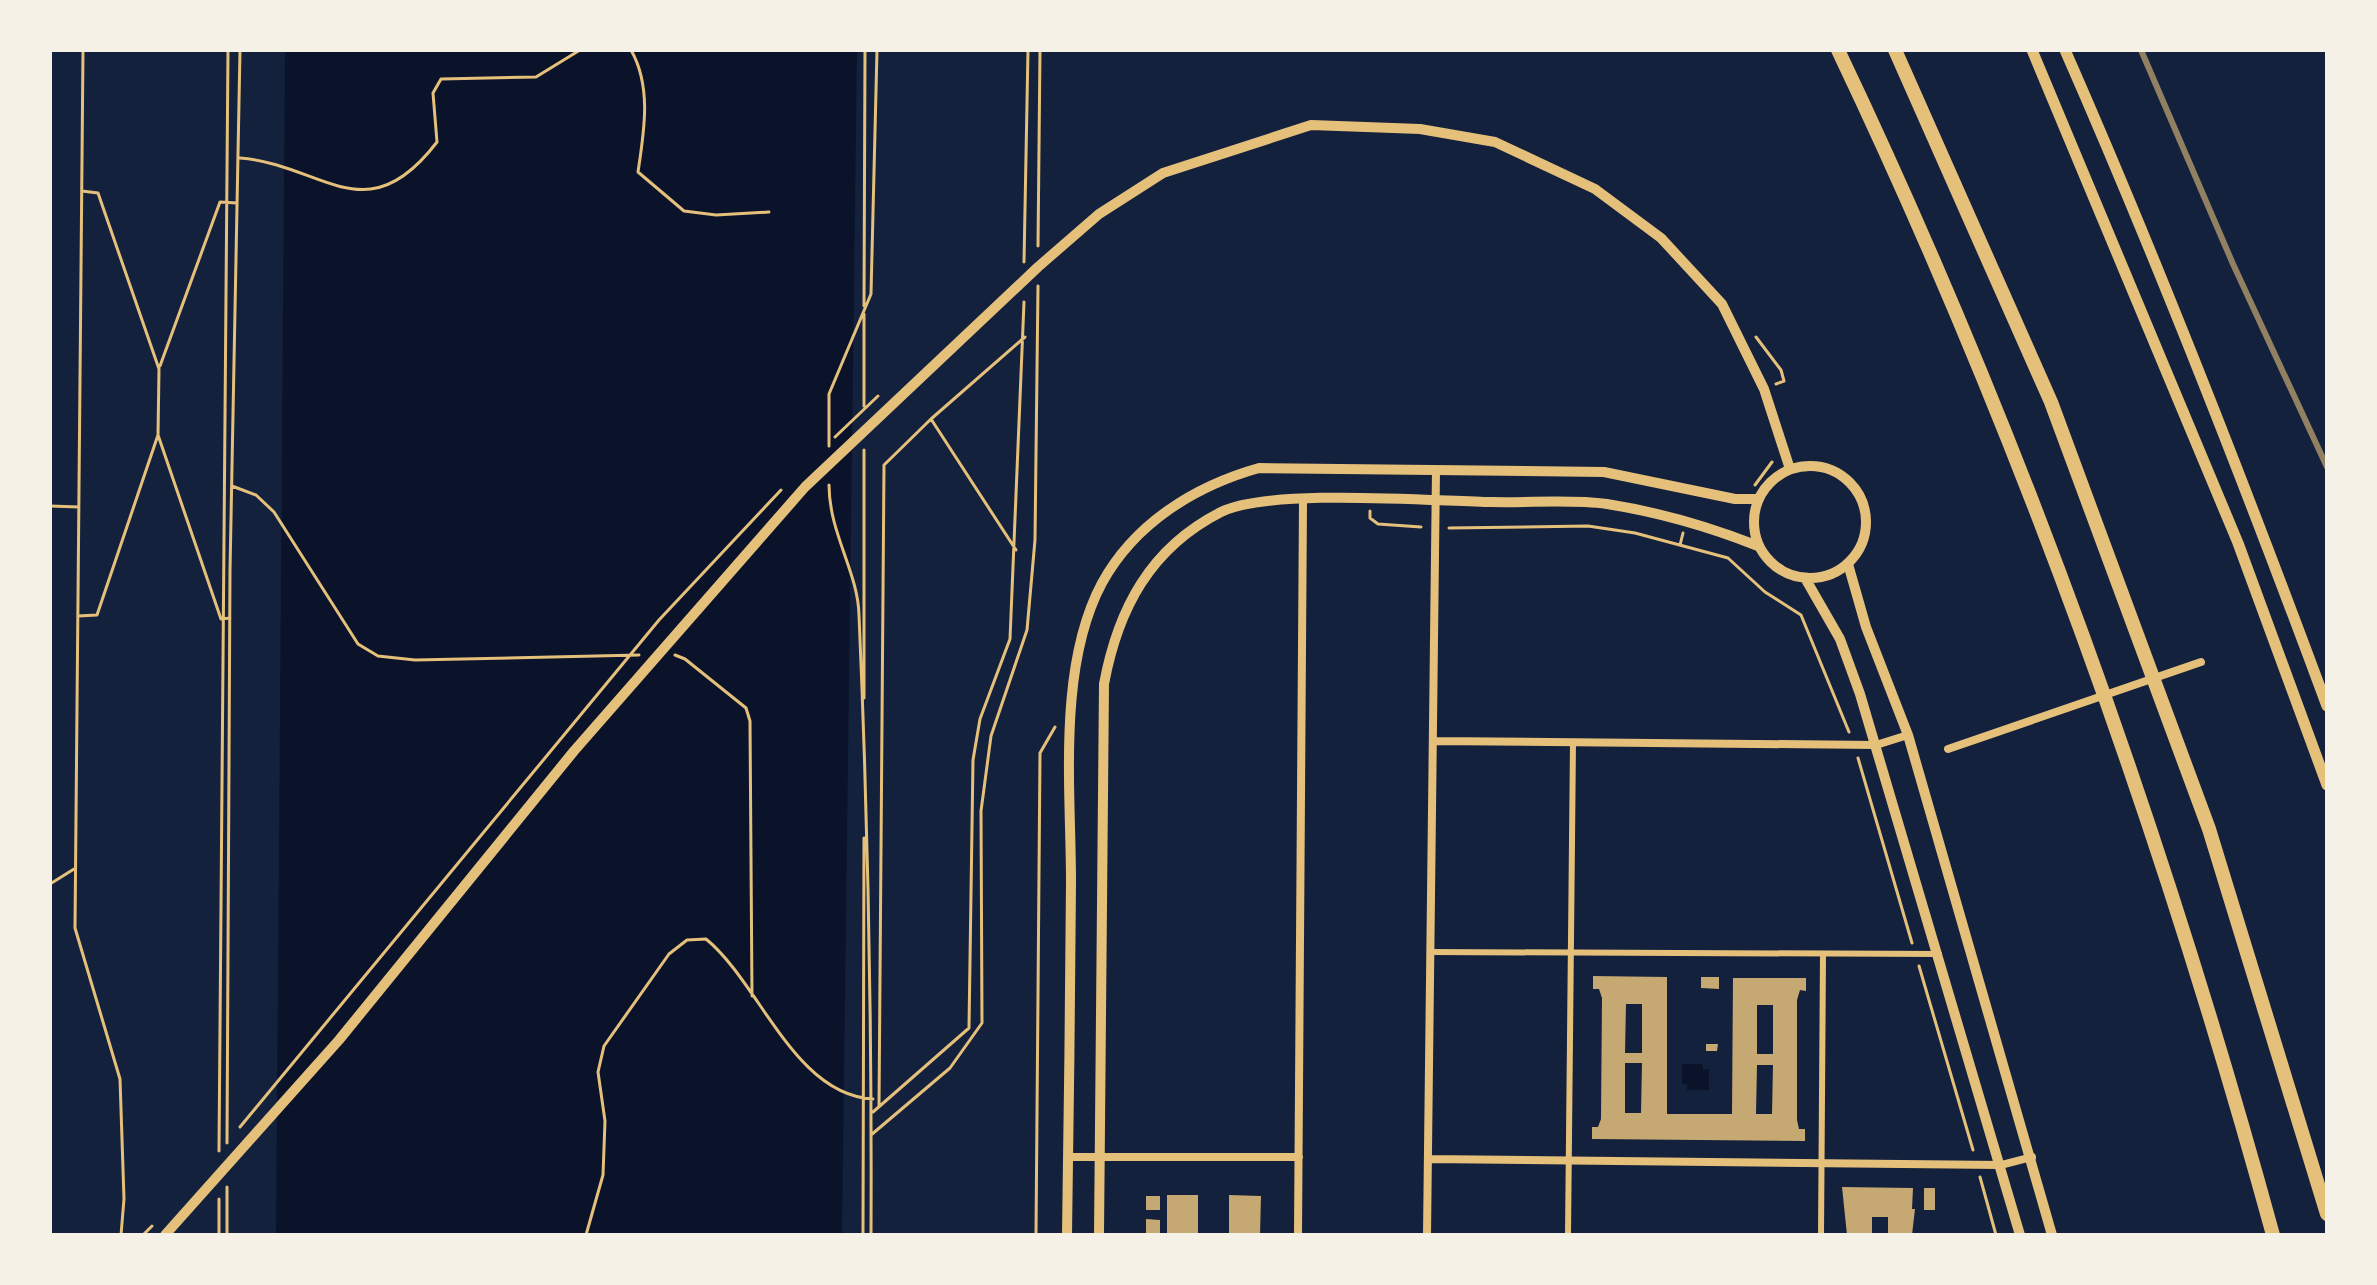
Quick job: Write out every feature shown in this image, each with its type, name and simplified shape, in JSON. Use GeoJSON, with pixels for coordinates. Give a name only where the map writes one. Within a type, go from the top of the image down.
{"type":"FeatureCollection","features":[{"type":"Feature","properties":{"kind":"highway"},"geometry":{"type":"LineString","coordinates":[[1838,50],[1960,327],[2119,739],[2195,961],[2273,1235]]}},
{"type":"Feature","properties":{"kind":"highway"},"geometry":{"type":"LineString","coordinates":[[1895,50],[2051,402],[2209,829],[2327,1214]]}},
{"type":"Feature","properties":{"kind":"main road"},"geometry":{"type":"LineString","coordinates":[[2032,50],[2238,543],[2327,785]]}},
{"type":"Feature","properties":{"kind":"main road"},"geometry":{"type":"LineString","coordinates":[[2065,50],[2146,236],[2236,459],[2327,706]]}},
{"type":"Feature","properties":{"kind":"street"},"geometry":{"type":"LineString","coordinates":[[165,1235],[339,1040],[574,751],[805,487],[1038,261],[1099,214],[1163,173],[1311,125],[1420,129],[1495,142],[1595,189],[1661,238],[1722,304],[1764,389],[1790,469]]}},
{"type":"Feature","properties":{"kind":"street"},"geometry":{"type":"LineString","coordinates":[[1809,465],[1828,468],[1846,478],[1859,493],[1865,511],[1866,530],[1860,549],[1848,564],[1831,574],[1805,578],[1781,571],[1758,546],[1753,529],[1759,499],[1773,479],[1790,469],[1809,465]]}},
{"type":"Feature","properties":{"kind":"street"},"geometry":{"type":"LineString","coordinates":[[1067,1235],[1073,717],[1077,646],[1103,583],[1141,531],[1193,492],[1219,479],[1259,468],[1604,472],[1735,499],[1759,499]]}},
{"type":"Feature","properties":{"kind":"street"},"geometry":{"type":"LineString","coordinates":[[1427,1235],[1436,470]]}},
{"type":"Feature","properties":{"kind":"street"},"geometry":{"type":"LineString","coordinates":[[1298,1235],[1303,500]]}},
{"type":"Feature","properties":{"kind":"street"},"geometry":{"type":"LineString","coordinates":[[1099,1235],[1104,684],[1111,647],[1122,614],[1140,583],[1193,529],[1224,510],[1248,503],[1370,500],[1605,504],[1687,522],[1758,546]]}},
{"type":"Feature","properties":{"kind":"street"},"geometry":{"type":"LineString","coordinates":[[1848,564],[1866,627],[1908,735],[2052,1235]]}},
{"type":"Feature","properties":{"kind":"street"},"geometry":{"type":"LineString","coordinates":[[1805,578],[1840,639],[1876,745],[2020,1235]]}},
{"type":"Feature","properties":{"kind":"street"},"geometry":{"type":"LineString","coordinates":[[1948,749],[2201,662]]}},
{"type":"Feature","properties":{"kind":"street"},"geometry":{"type":"LineString","coordinates":[[1434,741],[1876,745],[1908,735]]}},
{"type":"Feature","properties":{"kind":"street"},"geometry":{"type":"LineString","coordinates":[[1568,1235],[1573,742]]}},
{"type":"Feature","properties":{"kind":"street"},"geometry":{"type":"LineString","coordinates":[[1430,952],[1939,954]]}},
{"type":"Feature","properties":{"kind":"street"},"geometry":{"type":"LineString","coordinates":[[1821,1235],[1823,954]]}},
{"type":"Feature","properties":{"kind":"street"},"geometry":{"type":"LineString","coordinates":[[1068,1157],[1299,1157]]}},
{"type":"Feature","properties":{"kind":"street"},"geometry":{"type":"LineString","coordinates":[[1428,1159],[2001,1165],[2032,1157]]}},
{"type":"Feature","properties":{"kind":"path"},"geometry":{"type":"LineString","coordinates":[[83,50],[75,928],[120,1079],[124,1199],[121,1235]]}},
{"type":"Feature","properties":{"kind":"path"},"geometry":{"type":"LineString","coordinates":[[219,1156],[228,50]]}},
{"type":"Feature","properties":{"kind":"path"},"geometry":{"type":"LineString","coordinates":[[227,1156],[230,618],[240,50]]}},
{"type":"Feature","properties":{"kind":"path"},"geometry":{"type":"LineString","coordinates":[[238,158],[259,160],[350,192],[385,184],[419,166],[437,142],[433,93],[441,79],[536,77],[580,50]]}},
{"type":"Feature","properties":{"kind":"path"},"geometry":{"type":"LineString","coordinates":[[631,50],[644,92],[644,135],[638,172],[684,211],[716,215],[769,212]]}},
{"type":"Feature","properties":{"kind":"path"},"geometry":{"type":"LineString","coordinates":[[864,413],[865,50]]}},
{"type":"Feature","properties":{"kind":"path"},"geometry":{"type":"LineString","coordinates":[[829,453],[829,394],[871,294],[877,50]]}},
{"type":"Feature","properties":{"kind":"path"},"geometry":{"type":"LineString","coordinates":[[872,1113],[969,1028],[973,760],[980,719],[1010,639],[1016,550],[1025,337],[1028,50]]}},
{"type":"Feature","properties":{"kind":"path"},"geometry":{"type":"LineString","coordinates":[[871,1135],[950,1068],[982,1023],[981,811],[991,736],[1027,630],[1035,540],[1040,50]]}},
{"type":"Feature","properties":{"kind":"path"},"geometry":{"type":"LineString","coordinates":[[82,191],[98,193],[159,369]]}},
{"type":"Feature","properties":{"kind":"path"},"geometry":{"type":"LineString","coordinates":[[78,616],[97,615],[158,435],[159,369],[220,202],[237,203]]}},
{"type":"Feature","properties":{"kind":"path"},"geometry":{"type":"LineString","coordinates":[[1024,274],[1038,261]]}},
{"type":"Feature","properties":{"kind":"path"},"geometry":{"type":"LineString","coordinates":[[1752,332],[1781,370],[1784,381],[1764,389]]}},
{"type":"Feature","properties":{"kind":"path"},"geometry":{"type":"LineString","coordinates":[[879,1107],[884,465],[931,419],[1025,337]]}},
{"type":"Feature","properties":{"kind":"path"},"geometry":{"type":"LineString","coordinates":[[819,452],[883,392]]}},
{"type":"Feature","properties":{"kind":"path"},"geometry":{"type":"LineString","coordinates":[[931,419],[1016,550]]}},
{"type":"Feature","properties":{"kind":"path"},"geometry":{"type":"LineString","coordinates":[[158,435],[221,619]]}},
{"type":"Feature","properties":{"kind":"path"},"geometry":{"type":"LineString","coordinates":[[863,1235],[864,445]]}},
{"type":"Feature","properties":{"kind":"path"},"geometry":{"type":"LineString","coordinates":[[1748,488],[1765,475],[1773,460]]}},
{"type":"Feature","properties":{"kind":"path"},"geometry":{"type":"LineString","coordinates":[[829,482],[829,511],[859,609],[873,1099],[871,1235]]}},
{"type":"Feature","properties":{"kind":"path"},"geometry":{"type":"LineString","coordinates":[[211,1162],[659,620],[788,483]]}},
{"type":"Feature","properties":{"kind":"path"},"geometry":{"type":"LineString","coordinates":[[232,486],[256,495],[274,512],[358,644],[378,656],[415,660],[493,660],[641,655]]}},
{"type":"Feature","properties":{"kind":"path"},"geometry":{"type":"LineString","coordinates":[[1370,500],[1370,518],[1378,524],[1436,528],[1588,526],[1680,545],[1728,558],[1765,592],[1796,608],[1810,629],[1854,745],[1996,1235]]}},
{"type":"Feature","properties":{"kind":"path"},"geometry":{"type":"LineString","coordinates":[[50,506],[79,507]]}},
{"type":"Feature","properties":{"kind":"path"},"geometry":{"type":"LineString","coordinates":[[1680,545],[1687,522]]}},
{"type":"Feature","properties":{"kind":"path"},"geometry":{"type":"LineString","coordinates":[[221,619],[230,618]]}},
{"type":"Feature","properties":{"kind":"path"},"geometry":{"type":"LineString","coordinates":[[672,654],[685,659],[746,708],[750,721],[752,996]]}},
{"type":"Feature","properties":{"kind":"path"},"geometry":{"type":"LineString","coordinates":[[1036,1235],[1040,753],[1060,719]]}},
{"type":"Feature","properties":{"kind":"path"},"geometry":{"type":"LineString","coordinates":[[50,884],[75,868]]}},
{"type":"Feature","properties":{"kind":"path"},"geometry":{"type":"LineString","coordinates":[[586,1235],[603,1175],[605,1121],[598,1072],[604,1046],[626,1010],[669,954],[687,940],[706,939],[725,955],[782,1037],[822,1077],[847,1096],[873,1099]]}},
{"type":"Feature","properties":{"kind":"path"},"geometry":{"type":"LineString","coordinates":[[219,1188],[219,1235]]}},
{"type":"Feature","properties":{"kind":"path"},"geometry":{"type":"LineString","coordinates":[[227,1188],[227,1235]]}},
{"type":"Feature","properties":{"kind":"water"},"geometry":{"type":"Polygon","coordinates":[[[285,50],[857,50],[842,1235],[276,1235],[285,50]]]}},
{"type":"Feature","properties":{"kind":"water"},"geometry":{"type":"Polygon","coordinates":[[[1682,1064],[1703,1064],[1703,1069],[1709,1069],[1709,1090],[1687,1090],[1687,1084],[1682,1084],[1682,1064]]]}},
{"type":"Feature","properties":{"kind":"building"},"geometry":{"type":"Polygon","coordinates":[[[1593,976],[1667,977],[1667,1114],[1732,1114],[1733,978],[1806,978],[1806,991],[1800,990],[1797,1000],[1797,1120],[1799,1129],[1805,1129],[1805,1141],[1592,1139],[1592,1127],[1598,1127],[1601,1119],[1602,998],[1599,989],[1593,989],[1593,976]],[[1626,1004],[1625,1053],[1642,1053],[1642,1004],[1626,1004]],[[1757,1005],[1757,1054],[1773,1054],[1773,1005],[1757,1005]],[[1625,1063],[1625,1113],[1641,1113],[1642,1063],[1625,1063]],[[1757,1065],[1756,1114],[1772,1114],[1773,1065],[1757,1065]]]}},
{"type":"Feature","properties":{"kind":"building"},"geometry":{"type":"Polygon","coordinates":[[[1701,977],[1719,977],[1719,989],[1701,988],[1701,977]]]}},
{"type":"Feature","properties":{"kind":"building"},"geometry":{"type":"Polygon","coordinates":[[[1706,1044],[1718,1044],[1717,1051],[1706,1051],[1706,1044]]]}},
{"type":"Feature","properties":{"kind":"building"},"geometry":{"type":"Polygon","coordinates":[[[1842,1187],[1913,1188],[1912,1209],[1915,1209],[1912,1235],[1888,1235],[1888,1217],[1872,1217],[1872,1235],[1847,1235],[1842,1187]]]}},
{"type":"Feature","properties":{"kind":"building"},"geometry":{"type":"Polygon","coordinates":[[[1924,1188],[1935,1188],[1935,1210],[1924,1210],[1924,1188]]]}},
{"type":"Feature","properties":{"kind":"building"},"geometry":{"type":"Polygon","coordinates":[[[1167,1195],[1198,1195],[1198,1235],[1167,1235],[1167,1195]]]}},
{"type":"Feature","properties":{"kind":"building"},"geometry":{"type":"Polygon","coordinates":[[[1229,1195],[1261,1196],[1260,1235],[1229,1235],[1229,1195]]]}},
{"type":"Feature","properties":{"kind":"building"},"geometry":{"type":"Polygon","coordinates":[[[1146,1196],[1160,1196],[1160,1210],[1146,1210],[1146,1196]]]}},
{"type":"Feature","properties":{"kind":"building"},"geometry":{"type":"Polygon","coordinates":[[[1146,1219],[1160,1220],[1160,1235],[1146,1235],[1146,1219]]]}},
{"type":"Feature","properties":{"kind":"railway"},"geometry":{"type":"LineString","coordinates":[[2141,50],[2233,264],[2327,467]]}}]}
